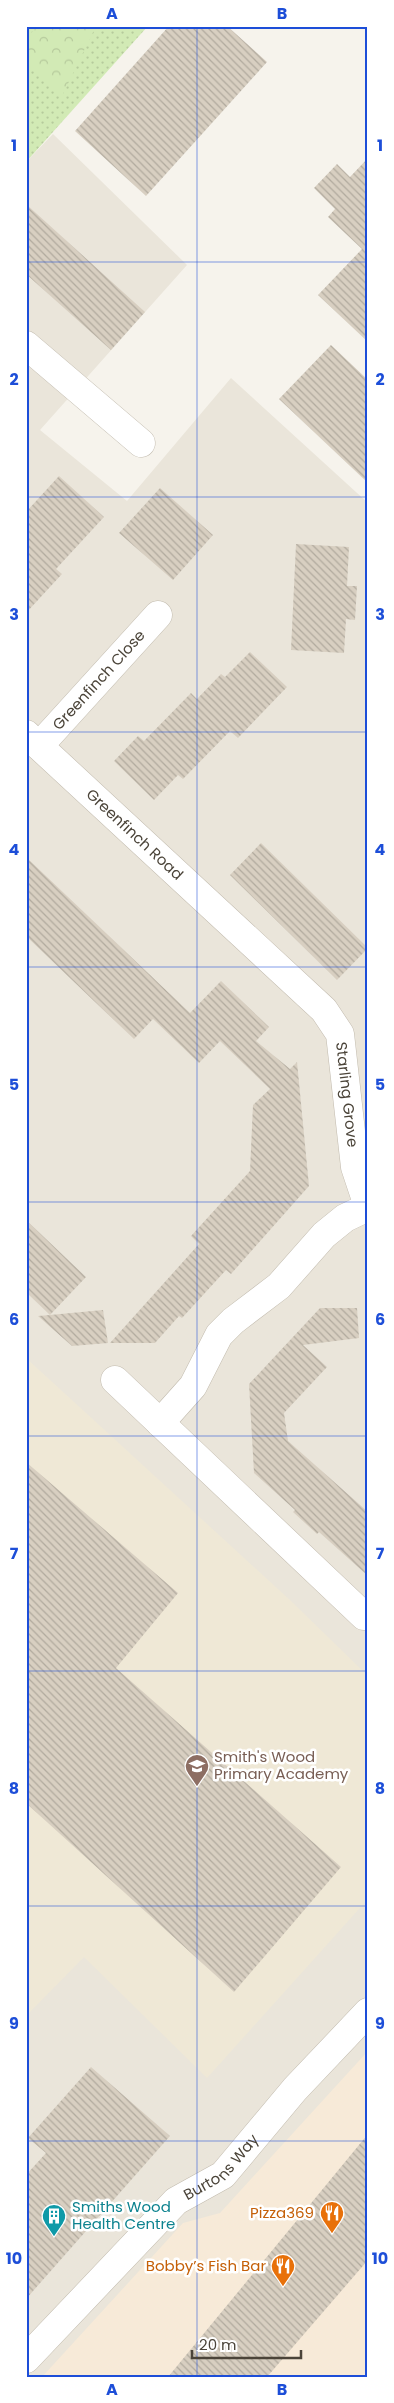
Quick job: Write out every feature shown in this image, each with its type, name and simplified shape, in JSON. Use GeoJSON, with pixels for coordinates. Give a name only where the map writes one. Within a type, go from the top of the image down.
{"type":"FeatureCollection","features":[{"type":"Feature","properties":{"kind":"street"},"geometry":{"type":"LineString","coordinates":[[26,344],[142,443]]}},
{"type":"Feature","properties":{"kind":"street","name":"Greenfinch Close"},"geometry":{"type":"LineString","coordinates":[[33,740],[158,615]]}},
{"type":"Feature","properties":{"kind":"street","name":"Greenfinch Road"},"geometry":{"type":"LineString","coordinates":[[33,740],[242,934]]}},
{"type":"Feature","properties":{"kind":"street","name":"Starling Grove"},"geometry":{"type":"LineString","coordinates":[[242,934],[324,1010],[340,1034],[355,1167],[368,1206]]}},
{"type":"Feature","properties":{"kind":"street"},"geometry":{"type":"LineString","coordinates":[[160,1423],[193,1386],[219,1335],[233,1321],[279,1286],[324,1235],[345,1218],[368,1206]]}},
{"type":"Feature","properties":{"kind":"street"},"geometry":{"type":"LineString","coordinates":[[115,1380],[364,1616]]}},
{"type":"Feature","properties":{"kind":"street","name":"Burtons Way"},"geometry":{"type":"LineString","coordinates":[[26,2359],[176,2201],[223,2175],[296,2088],[368,2012]]}},
{"type":"Feature","properties":{"kind":"shaded area"},"geometry":{"type":"Polygon","coordinates":[[[53,134],[187,265],[40,430],[127,501],[231,378],[368,503],[368,2377],[26,2377],[26,162],[53,134]]]}},
{"type":"Feature","properties":{"kind":"shaded area","name":"Smith's Wood Primary Academy"},"geometry":{"type":"Polygon","coordinates":[[[26,1358],[291,1601],[368,1676],[368,1899],[207,2078],[84,1957],[26,2016],[26,1358]]]}},
{"type":"Feature","properties":{"kind":"shaded area"},"geometry":{"type":"Polygon","coordinates":[[[368,2051],[368,2377],[42,2377],[183,2223],[220,2213],[368,2051]]]}},
{"type":"Feature","properties":{"kind":"green space"},"geometry":{"type":"Polygon","coordinates":[[[26,26],[148,26],[26,162],[26,26]]]}},
{"type":"Feature","properties":{"kind":"green space"},"geometry":{"type":"Polygon","coordinates":[[[38,26],[96,26],[62,96],[26,61],[26,38],[38,26]]]}},
{"type":"Feature","properties":{"kind":"building"},"geometry":{"type":"Polygon","coordinates":[[[169,26],[227,26],[267,62],[146,196],[75,131],[169,26]]]}},
{"type":"Feature","properties":{"kind":"building"},"geometry":{"type":"Polygon","coordinates":[[[368,158],[368,342],[318,295],[362,249],[328,217],[335,209],[314,188],[337,164],[350,177],[368,158]]]}},
{"type":"Feature","properties":{"kind":"building"},"geometry":{"type":"Polygon","coordinates":[[[26,204],[145,312],[111,350],[26,274],[26,204]]]}},
{"type":"Feature","properties":{"kind":"building"},"geometry":{"type":"Polygon","coordinates":[[[331,345],[368,380],[368,483],[279,399],[331,345]]]}},
{"type":"Feature","properties":{"kind":"building"},"geometry":{"type":"Polygon","coordinates":[[[59,476],[104,517],[56,569],[62,574],[26,613],[26,512],[59,476]]]}},
{"type":"Feature","properties":{"kind":"building"},"geometry":{"type":"Polygon","coordinates":[[[160,488],[213,535],[173,580],[119,533],[160,488]]]}},
{"type":"Feature","properties":{"kind":"building"},"geometry":{"type":"Polygon","coordinates":[[[296,544],[349,547],[347,586],[357,586],[355,620],[346,619],[344,653],[291,650],[296,544]]]}},
{"type":"Feature","properties":{"kind":"building"},"geometry":{"type":"Polygon","coordinates":[[[250,652],[287,687],[238,738],[230,731],[183,779],[178,775],[154,800],[114,761],[138,736],[144,741],[191,693],[197,699],[221,674],[225,677],[250,652]]]}},
{"type":"Feature","properties":{"kind":"building"},"geometry":{"type":"Polygon","coordinates":[[[261,843],[368,948],[337,980],[230,875],[261,843]]]}},
{"type":"Feature","properties":{"kind":"building"},"geometry":{"type":"Polygon","coordinates":[[[26,857],[190,1013],[221,981],[269,1027],[256,1041],[290,1069],[297,1062],[309,1186],[231,1274],[226,1270],[182,1318],[179,1316],[155,1343],[110,1343],[199,1244],[191,1236],[250,1171],[253,1105],[270,1089],[220,1041],[199,1063],[153,1019],[134,1039],[94,1001],[26,936],[26,857]]]}},
{"type":"Feature","properties":{"kind":"building"},"geometry":{"type":"Polygon","coordinates":[[[26,1220],[86,1277],[50,1315],[26,1292],[26,1220]]]}},
{"type":"Feature","properties":{"kind":"building"},"geometry":{"type":"Polygon","coordinates":[[[320,1308],[357,1308],[359,1338],[303,1345],[327,1367],[284,1413],[288,1441],[368,1512],[368,1576],[319,1532],[317,1534],[293,1512],[295,1510],[254,1473],[249,1384],[320,1308]]]}},
{"type":"Feature","properties":{"kind":"building"},"geometry":{"type":"Polygon","coordinates":[[[103,1310],[108,1343],[72,1346],[38,1316],[103,1310]]]}},
{"type":"Feature","properties":{"kind":"building"},"geometry":{"type":"Polygon","coordinates":[[[26,1462],[178,1593],[116,1668],[341,1867],[234,1992],[26,1803],[26,1462]]]}},
{"type":"Feature","properties":{"kind":"building","name":"Smiths Wood Health Centre"},"geometry":{"type":"Polygon","coordinates":[[[91,2067],[170,2136],[26,2299],[26,2175],[46,2153],[28,2138],[91,2067]]]}},
{"type":"Feature","properties":{"kind":"building"},"geometry":{"type":"Polygon","coordinates":[[[368,2134],[368,2260],[267,2377],[168,2377],[368,2134]]]}},
{"type":"Feature","properties":{"kind":"place","name":"Smith's Wood Primary Academy"},"geometry":{"type":"Point","coordinates":[197,1787]}},
{"type":"Feature","properties":{"kind":"place","name":"Pizza369"},"geometry":{"type":"Point","coordinates":[332,2234]}},
{"type":"Feature","properties":{"kind":"place","name":"Smiths Wood Health Centre"},"geometry":{"type":"Point","coordinates":[54,2237]}},
{"type":"Feature","properties":{"kind":"place","name":"Bobby’s Fish Bar"},"geometry":{"type":"Point","coordinates":[283,2287]}}]}
